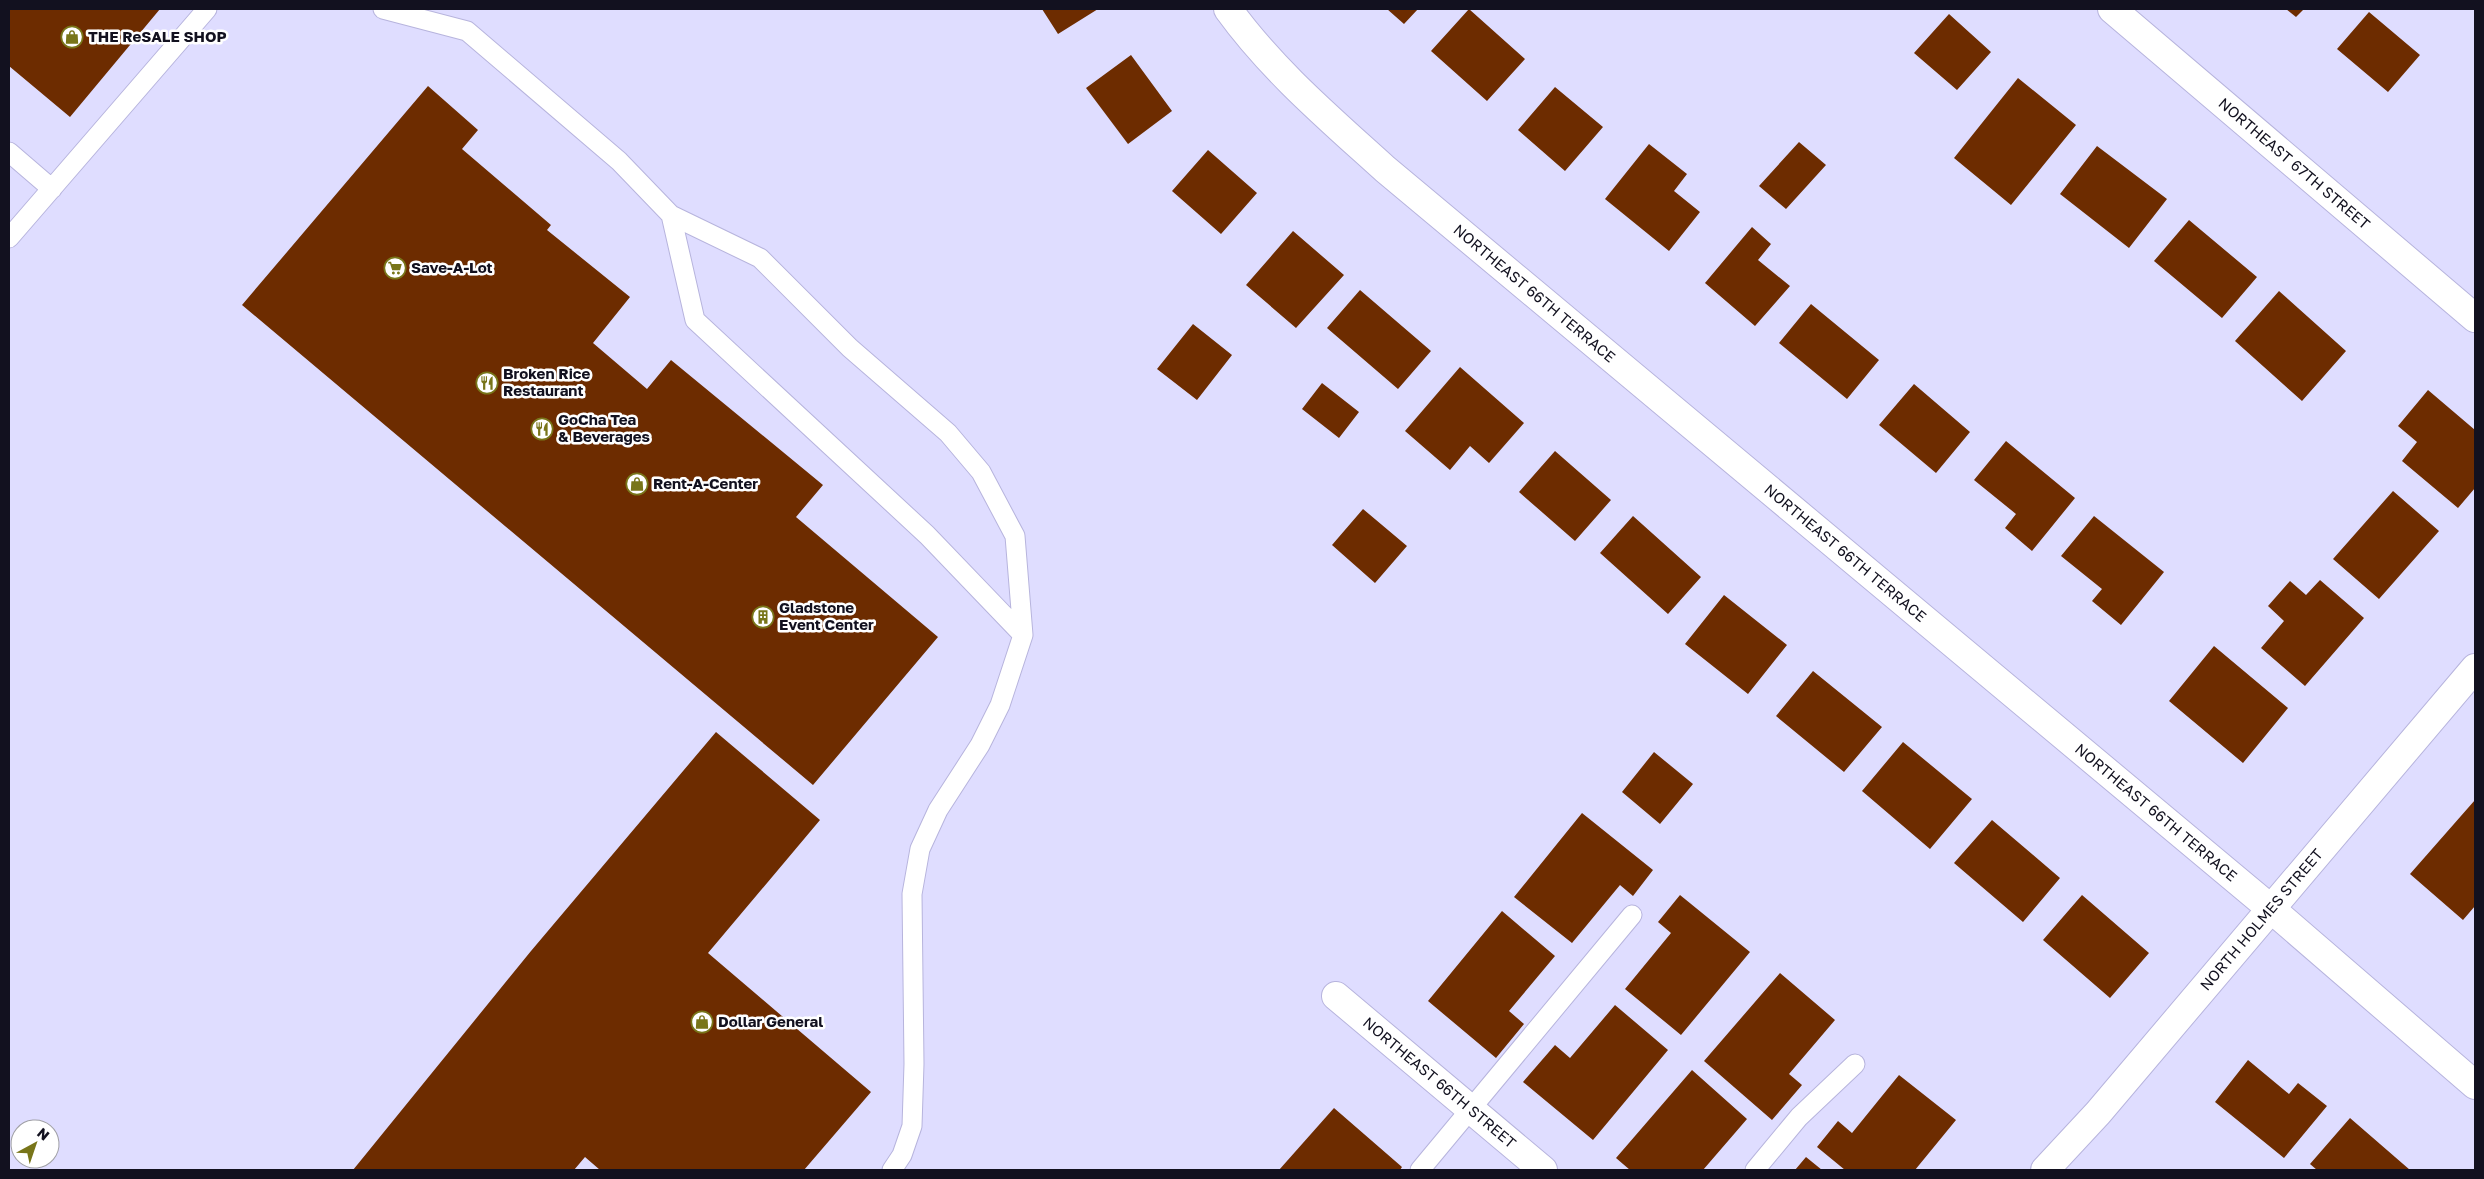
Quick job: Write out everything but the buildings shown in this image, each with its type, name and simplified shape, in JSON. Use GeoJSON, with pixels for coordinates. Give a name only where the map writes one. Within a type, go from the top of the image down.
{"type":"FeatureCollection","features":[{"type":"Feature","properties":{"kind":"street","name":"NORTHEAST 66TH TERRACE"},"geometry":{"type":"LineString","coordinates":[[1228,9],[1271,61],[1317,107],[1385,169],[2270,908],[2475,1084]]}},
{"type":"Feature","properties":{"kind":"street","name":"NORTHEAST 67TH STREET"},"geometry":{"type":"LineString","coordinates":[[2112,9],[2475,318]]}},
{"type":"Feature","properties":{"kind":"street","name":"NORTH HOLMES STREET"},"geometry":{"type":"LineString","coordinates":[[2045,1170],[2098,1113],[2475,668]]}},
{"type":"Feature","properties":{"kind":"street","name":"NORTHEAST 66TH STREET"},"geometry":{"type":"LineString","coordinates":[[1336,996],[1543,1170]]}},
{"type":"Feature","properties":{"kind":"lane"},"geometry":{"type":"LineString","coordinates":[[9,238],[207,9]]}},
{"type":"Feature","properties":{"kind":"lane"},"geometry":{"type":"LineString","coordinates":[[383,9],[467,31],[619,161],[671,215],[760,258],[850,348],[954,440],[980,472],[1015,536],[1023,636],[1000,705],[980,745],[938,810],[920,849],[912,894],[914,1064],[912,1126],[902,1155],[892,1170]]}},
{"type":"Feature","properties":{"kind":"lane"},"geometry":{"type":"LineString","coordinates":[[9,152],[52,189]]}},
{"type":"Feature","properties":{"kind":"lane"},"geometry":{"type":"LineString","coordinates":[[671,215],[695,320],[927,535],[1023,636]]}},
{"type":"Feature","properties":{"kind":"lane"},"geometry":{"type":"LineString","coordinates":[[1420,1170],[1632,915]]}},
{"type":"Feature","properties":{"kind":"lane"},"geometry":{"type":"LineString","coordinates":[[1755,1170],[1798,1117],[1855,1064]]}},
{"type":"Feature","properties":{"kind":"place","name":"THE ReSALE SHOP"},"geometry":{"type":"Point","coordinates":[72,37]}},
{"type":"Feature","properties":{"kind":"place","name":"Save-A-Lot"},"geometry":{"type":"Point","coordinates":[395,268]}},
{"type":"Feature","properties":{"kind":"place","name":"Broken Rice Restaurant"},"geometry":{"type":"Point","coordinates":[487,383]}},
{"type":"Feature","properties":{"kind":"place","name":"GoCha Tea & Beverages"},"geometry":{"type":"Point","coordinates":[542,429]}},
{"type":"Feature","properties":{"kind":"place","name":"Rent-A-Center"},"geometry":{"type":"Point","coordinates":[637,484]}},
{"type":"Feature","properties":{"kind":"place","name":"Gladstone Event Center"},"geometry":{"type":"Point","coordinates":[763,617]}},
{"type":"Feature","properties":{"kind":"place","name":"Dollar General"},"geometry":{"type":"Point","coordinates":[702,1022]}}]}
